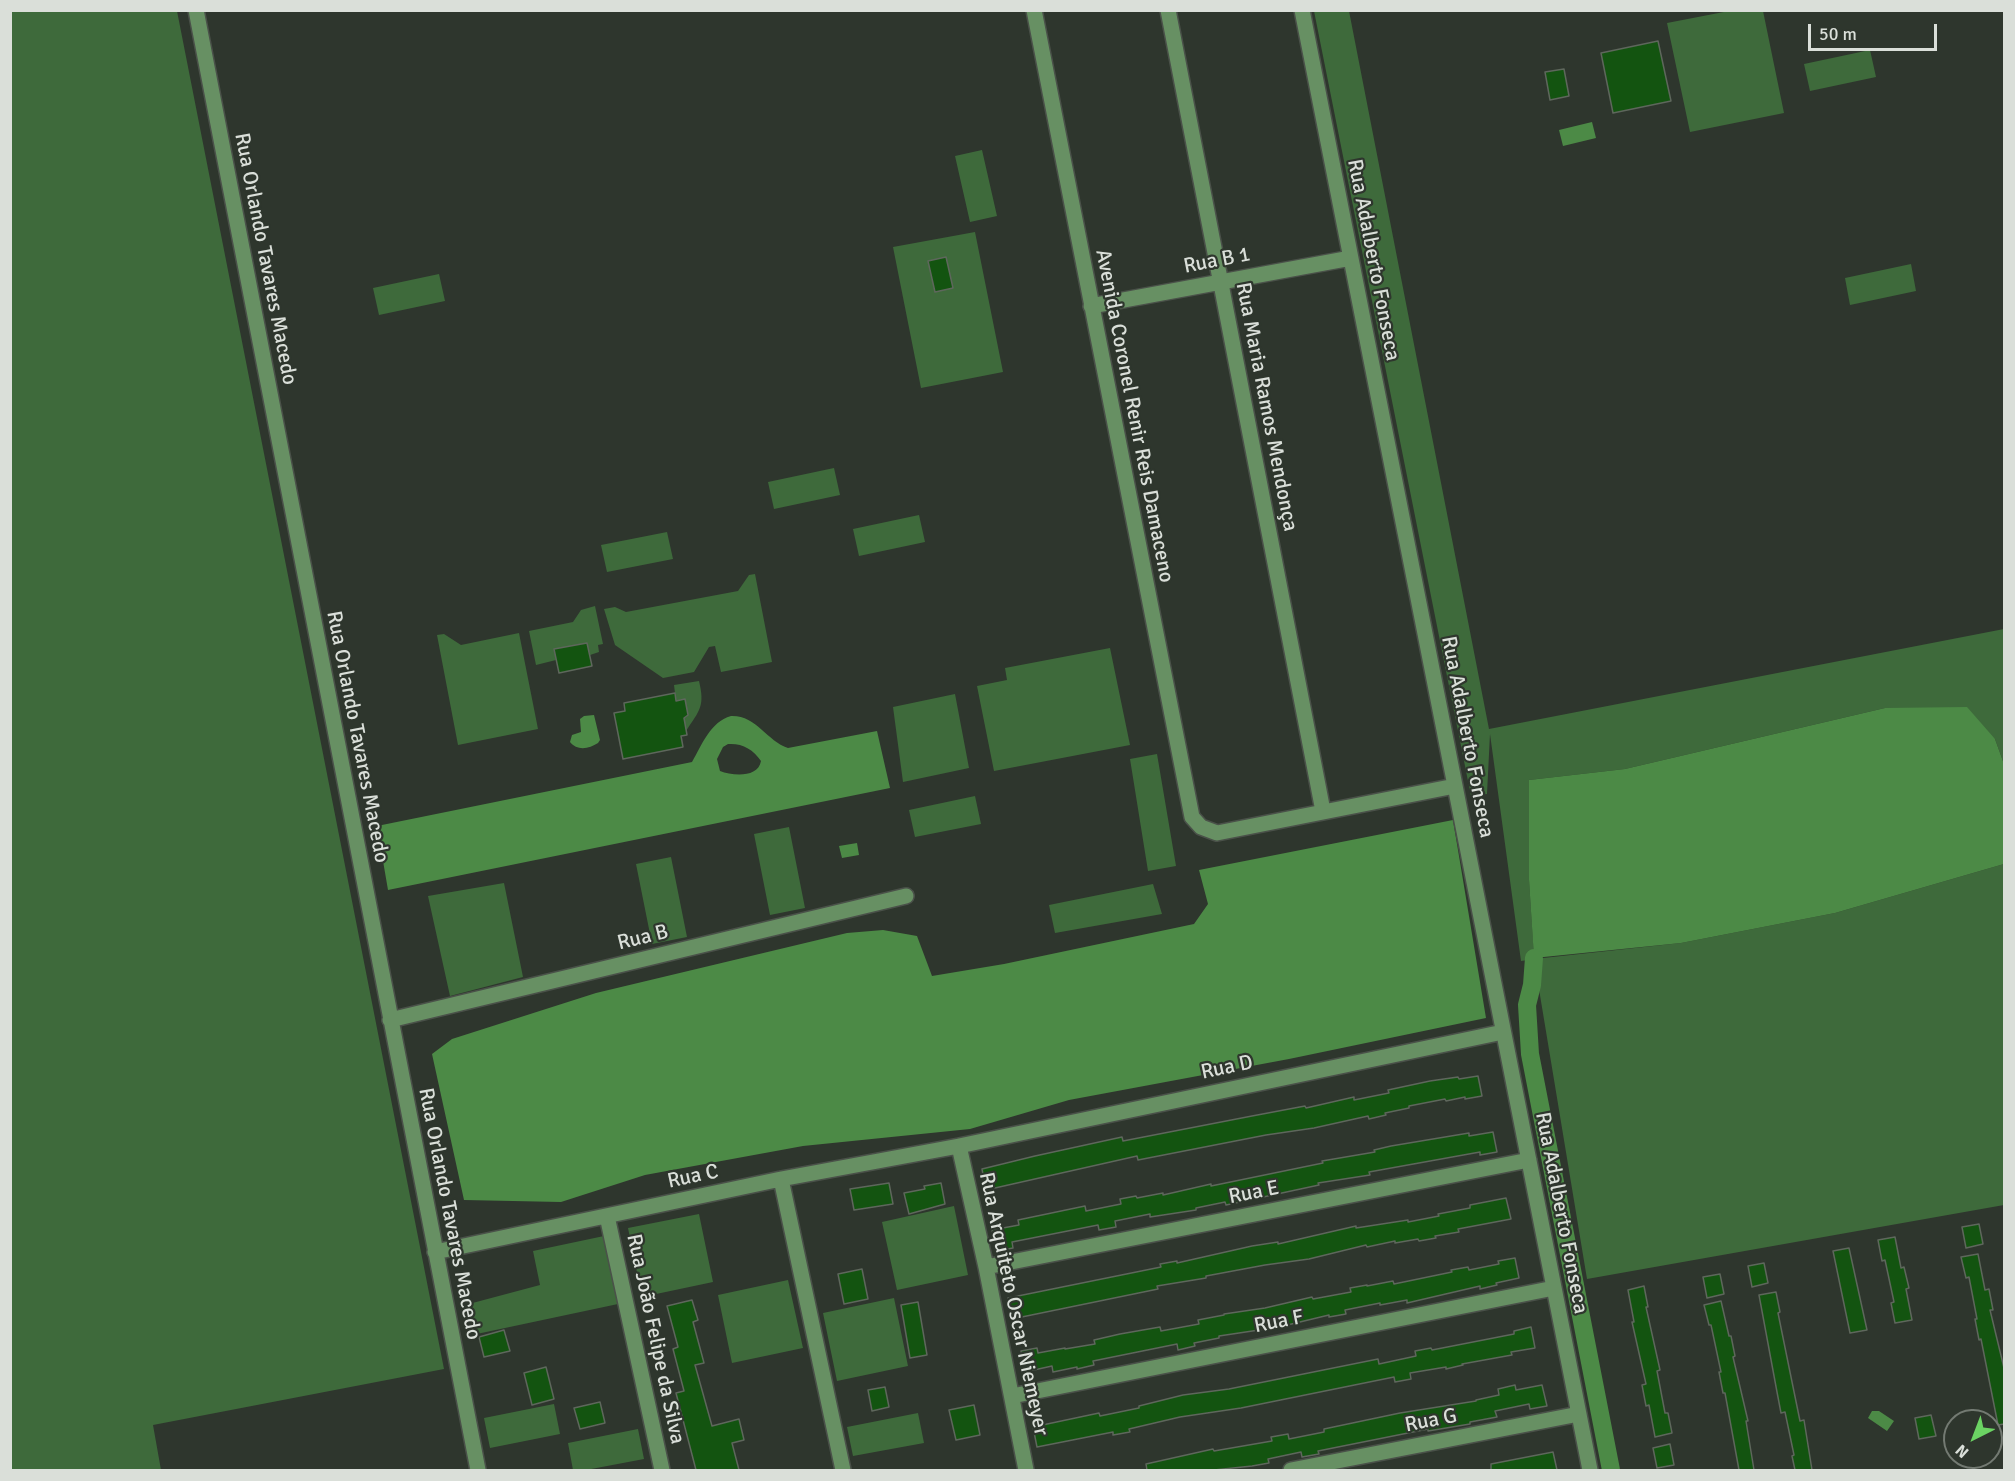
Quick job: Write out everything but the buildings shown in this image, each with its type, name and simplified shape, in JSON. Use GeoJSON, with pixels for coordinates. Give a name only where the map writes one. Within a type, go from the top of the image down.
{"type":"FeatureCollection","features":[{"type":"Feature","properties":{"kind":"street","name":"Rua Orlando Tavares Macedo"},"geometry":{"type":"LineString","coordinates":[[196,10],[478,1470]]}},
{"type":"Feature","properties":{"kind":"street","name":"Avenida Coronel Renir Reis Damaceno"},"geometry":{"type":"LineString","coordinates":[[1034,10],[1192,817],[1201,827],[1217,832],[1323,811]]}},
{"type":"Feature","properties":{"kind":"street","name":"Rua Maria Ramos Mendonça"},"geometry":{"type":"LineString","coordinates":[[1168,10],[1323,811]]}},
{"type":"Feature","properties":{"kind":"street","name":"Rua Adalberto Fonseca"},"geometry":{"type":"LineString","coordinates":[[1302,10],[1590,1470]]}},
{"type":"Feature","properties":{"kind":"street","name":"Rua B 1"},"geometry":{"type":"LineString","coordinates":[[1091,306],[1351,258]]}},
{"type":"Feature","properties":{"kind":"street"},"geometry":{"type":"LineString","coordinates":[[1323,811],[1455,786]]}},
{"type":"Feature","properties":{"kind":"street","name":"Rua B"},"geometry":{"type":"LineString","coordinates":[[390,1020],[906,896]]}},
{"type":"Feature","properties":{"kind":"street","name":"Rua D"},"geometry":{"type":"LineString","coordinates":[[959,1146],[1503,1032]]}},
{"type":"Feature","properties":{"kind":"street","name":"Rua C"},"geometry":{"type":"LineString","coordinates":[[435,1252],[782,1179],[959,1146]]}},
{"type":"Feature","properties":{"kind":"street","name":"Rua Arquiteto Oscar Niemeyer"},"geometry":{"type":"LineString","coordinates":[[959,1146],[986,1267],[1026,1470]]}},
{"type":"Feature","properties":{"kind":"street","name":"Rua E"},"geometry":{"type":"LineString","coordinates":[[986,1267],[1529,1160]]}},
{"type":"Feature","properties":{"kind":"street"},"geometry":{"type":"LineString","coordinates":[[782,1179],[843,1470]]}},
{"type":"Feature","properties":{"kind":"street","name":"Rua João Felipe da Silva"},"geometry":{"type":"LineString","coordinates":[[607,1216],[663,1470]]}},
{"type":"Feature","properties":{"kind":"street","name":"Rua F"},"geometry":{"type":"LineString","coordinates":[[1012,1396],[1554,1288]]}},
{"type":"Feature","properties":{"kind":"street","name":"Rua G"},"geometry":{"type":"LineString","coordinates":[[1291,1470],[1579,1414]]}},
{"type":"Feature","properties":{"kind":"shaded area"},"geometry":{"type":"Polygon","coordinates":[[[10,11],[177,11],[444,1369],[153,1425],[161,1470],[11,1470],[10,11]]]}},
{"type":"Feature","properties":{"kind":"shaded area"},"geometry":{"type":"Polygon","coordinates":[[[1314,11],[1349,11],[1489,729],[2004,629],[2004,764],[1995,739],[1885,708],[1625,769],[1529,780],[1529,880],[1534,956],[1521,961],[1490,734],[1487,794],[1471,796],[1314,11]]]}},
{"type":"Feature","properties":{"kind":"shaded area"},"geometry":{"type":"Polygon","coordinates":[[[1729,11],[1763,11],[1784,113],[1690,132],[1667,23],[1729,11]]]}},
{"type":"Feature","properties":{"kind":"shaded area"},"geometry":{"type":"Polygon","coordinates":[[[1870,50],[1876,77],[1810,91],[1804,64],[1870,50]]]}},
{"type":"Feature","properties":{"kind":"shaded area"},"geometry":{"type":"Polygon","coordinates":[[[1592,122],[1596,138],[1563,146],[1559,130],[1592,122]]]}},
{"type":"Feature","properties":{"kind":"shaded area"},"geometry":{"type":"Polygon","coordinates":[[[982,150],[997,216],[970,222],[955,156],[982,150]]]}},
{"type":"Feature","properties":{"kind":"shaded area"},"geometry":{"type":"Polygon","coordinates":[[[975,232],[1003,372],[921,388],[893,247],[975,232]]]}},
{"type":"Feature","properties":{"kind":"shaded area"},"geometry":{"type":"Polygon","coordinates":[[[1911,264],[1916,291],[1850,305],[1845,278],[1911,264]]]}},
{"type":"Feature","properties":{"kind":"shaded area"},"geometry":{"type":"Polygon","coordinates":[[[439,274],[445,301],[379,315],[373,288],[439,274]]]}},
{"type":"Feature","properties":{"kind":"shaded area"},"geometry":{"type":"Polygon","coordinates":[[[834,468],[840,495],[774,509],[768,482],[834,468]]]}},
{"type":"Feature","properties":{"kind":"shaded area"},"geometry":{"type":"Polygon","coordinates":[[[919,515],[925,542],[859,556],[853,529],[919,515]]]}},
{"type":"Feature","properties":{"kind":"shaded area"},"geometry":{"type":"Polygon","coordinates":[[[667,532],[673,559],[607,572],[601,545],[667,532]]]}},
{"type":"Feature","properties":{"kind":"shaded area"},"geometry":{"type":"Polygon","coordinates":[[[755,574],[772,662],[721,672],[715,646],[709,647],[694,672],[663,678],[615,645],[604,609],[615,607],[626,612],[738,591],[749,575],[755,574]]]}},
{"type":"Feature","properties":{"kind":"shaded area"},"geometry":{"type":"Polygon","coordinates":[[[595,606],[603,644],[598,645],[599,652],[590,655],[587,643],[555,649],[556,660],[536,665],[529,631],[573,622],[581,610],[595,606]]]}},
{"type":"Feature","properties":{"kind":"shaded area"},"geometry":{"type":"Polygon","coordinates":[[[519,633],[538,729],[458,745],[437,635],[444,634],[461,645],[519,633]]]}},
{"type":"Feature","properties":{"kind":"shaded area"},"geometry":{"type":"Polygon","coordinates":[[[1110,648],[1130,745],[994,771],[977,686],[1007,680],[1005,668],[1110,648]]]}},
{"type":"Feature","properties":{"kind":"shaded area"},"geometry":{"type":"Polygon","coordinates":[[[699,681],[700,708],[686,731],[684,718],[688,715],[684,699],[676,701],[674,685],[699,681]]]}},
{"type":"Feature","properties":{"kind":"shaded area"},"geometry":{"type":"Polygon","coordinates":[[[955,694],[969,768],[903,782],[893,707],[955,694]]]}},
{"type":"Feature","properties":{"kind":"shaded area"},"geometry":{"type":"Polygon","coordinates":[[[1967,707],[1995,739],[2004,764],[2004,864],[1835,913],[1681,943],[1534,958],[1529,880],[1529,780],[1625,769],[1885,708],[1967,707]]]}},
{"type":"Feature","properties":{"kind":"shaded area"},"geometry":{"type":"Polygon","coordinates":[[[594,715],[600,740],[591,747],[576,747],[570,742],[572,735],[581,732],[580,719],[594,715]]]}},
{"type":"Feature","properties":{"kind":"shaded area"},"geometry":{"type":"Polygon","coordinates":[[[731,716],[748,720],[788,748],[877,731],[890,788],[388,890],[377,826],[692,762],[707,735],[717,723],[731,716]],[[728,744],[723,747],[717,759],[720,771],[738,775],[750,773],[759,767],[761,761],[751,750],[728,744]]]}},
{"type":"Feature","properties":{"kind":"shaded area"},"geometry":{"type":"Polygon","coordinates":[[[1157,754],[1176,866],[1148,871],[1130,759],[1157,754]]]}},
{"type":"Feature","properties":{"kind":"shaded area"},"geometry":{"type":"Polygon","coordinates":[[[975,796],[981,824],[915,837],[909,810],[975,796]]]}},
{"type":"Feature","properties":{"kind":"shaded area"},"geometry":{"type":"Polygon","coordinates":[[[1453,820],[1486,1018],[1289,1059],[1069,1100],[970,1129],[803,1146],[645,1175],[561,1202],[464,1200],[432,1054],[452,1039],[596,993],[847,933],[883,930],[917,936],[932,976],[1004,964],[1194,924],[1208,904],[1199,870],[1453,820]]]}},
{"type":"Feature","properties":{"kind":"shaded area"},"geometry":{"type":"Polygon","coordinates":[[[789,827],[805,908],[770,915],[754,834],[789,827]]]}},
{"type":"Feature","properties":{"kind":"shaded area"},"geometry":{"type":"Polygon","coordinates":[[[857,843],[859,855],[842,858],[839,846],[857,843]]]}},
{"type":"Feature","properties":{"kind":"shaded area"},"geometry":{"type":"Polygon","coordinates":[[[671,857],[687,937],[652,944],[636,864],[671,857]]]}},
{"type":"Feature","properties":{"kind":"shaded area"},"geometry":{"type":"Polygon","coordinates":[[[2004,864],[2004,1205],[1587,1279],[1534,959],[1681,943],[1835,913],[2004,864]]]}},
{"type":"Feature","properties":{"kind":"shaded area"},"geometry":{"type":"Polygon","coordinates":[[[504,883],[523,977],[450,996],[428,896],[504,883]]]}},
{"type":"Feature","properties":{"kind":"shaded area"},"geometry":{"type":"Polygon","coordinates":[[[1153,884],[1162,914],[1055,933],[1049,905],[1153,884]]]}},
{"type":"Feature","properties":{"kind":"shaded area"},"geometry":{"type":"Polygon","coordinates":[[[954,1206],[968,1275],[897,1290],[882,1222],[954,1206]]]}},
{"type":"Feature","properties":{"kind":"shaded area"},"geometry":{"type":"Polygon","coordinates":[[[699,1214],[713,1282],[642,1297],[628,1228],[699,1214]]]}},
{"type":"Feature","properties":{"kind":"shaded area"},"geometry":{"type":"Polygon","coordinates":[[[604,1236],[618,1304],[472,1335],[465,1305],[540,1285],[533,1251],[604,1236]]]}},
{"type":"Feature","properties":{"kind":"shaded area"},"geometry":{"type":"Polygon","coordinates":[[[788,1280],[803,1348],[732,1363],[718,1295],[788,1280]]]}},
{"type":"Feature","properties":{"kind":"shaded area"},"geometry":{"type":"Polygon","coordinates":[[[894,1298],[908,1366],[837,1381],[823,1313],[894,1298]]]}},
{"type":"Feature","properties":{"kind":"shaded area"},"geometry":{"type":"Polygon","coordinates":[[[554,1404],[560,1434],[490,1448],[484,1418],[554,1404]]]}},
{"type":"Feature","properties":{"kind":"shaded area"},"geometry":{"type":"Polygon","coordinates":[[[1872,1411],[1879,1411],[1894,1421],[1887,1431],[1868,1418],[1872,1411]]]}},
{"type":"Feature","properties":{"kind":"shaded area"},"geometry":{"type":"Polygon","coordinates":[[[918,1413],[924,1443],[853,1456],[847,1427],[918,1413]]]}},
{"type":"Feature","properties":{"kind":"shaded area"},"geometry":{"type":"Polygon","coordinates":[[[638,1429],[644,1459],[586,1470],[573,1470],[568,1443],[638,1429]]]}},
{"type":"Feature","properties":{"kind":"waterway"},"geometry":{"type":"LineString","coordinates":[[1534,958],[1532,985],[1527,1005],[1530,1054],[1611,1470]]}}]}
